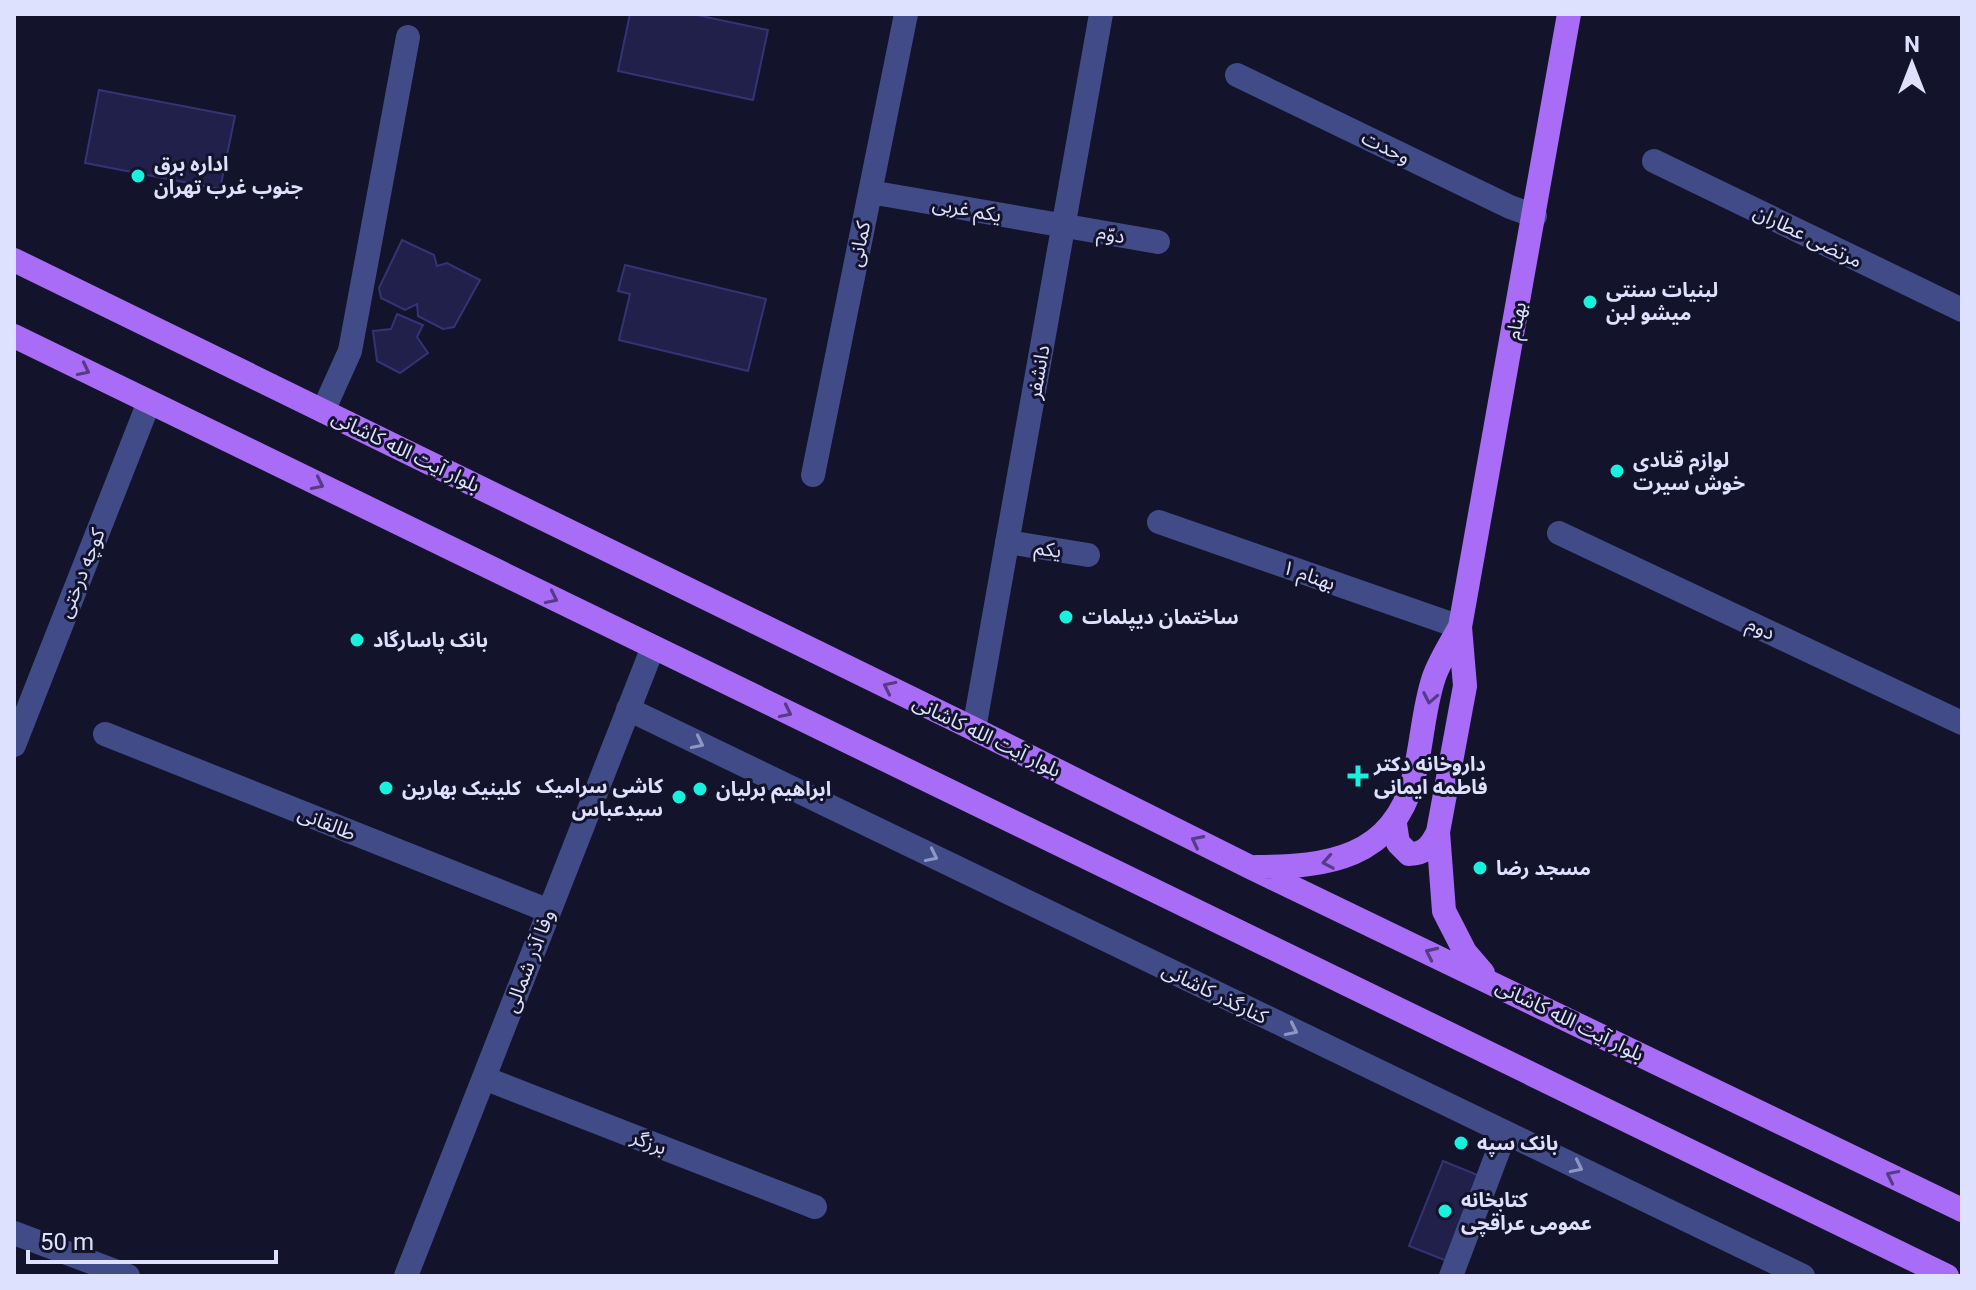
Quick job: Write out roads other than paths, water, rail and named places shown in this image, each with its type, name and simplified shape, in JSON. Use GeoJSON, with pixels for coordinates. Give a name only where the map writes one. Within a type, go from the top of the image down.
{"type":"FeatureCollection","features":[{"type":"Feature","properties":{"kind":"main road","name":"بهنام"},"geometry":{"type":"LineString","coordinates":[[1490,981],[1465,952],[1444,911],[1438,832],[1465,686],[1460,627],[1569,14]]}},
{"type":"Feature","properties":{"kind":"main road","name":"بلوار آیت الله کاشانی"},"geometry":{"type":"LineString","coordinates":[[14,260],[1250,867],[1962,1210]]}},
{"type":"Feature","properties":{"kind":"main road"},"geometry":{"type":"LineString","coordinates":[[14,336],[1947,1276]]}},
{"type":"Feature","properties":{"kind":"main road","name":"بهنام"},"geometry":{"type":"LineString","coordinates":[[1250,867],[1296,867],[1342,860],[1367,847],[1395,824],[1413,782],[1434,677],[1460,627]]}},
{"type":"Feature","properties":{"kind":"main road"},"geometry":{"type":"LineString","coordinates":[[1395,824],[1398,843],[1409,854],[1424,851],[1438,832]]}},
{"type":"Feature","properties":{"kind":"street","name":"کمانی"},"geometry":{"type":"LineString","coordinates":[[813,475],[906,14]]}},
{"type":"Feature","properties":{"kind":"street","name":"دانشفر"},"geometry":{"type":"LineString","coordinates":[[974,729],[1101,14]]}},
{"type":"Feature","properties":{"kind":"street"},"geometry":{"type":"LineString","coordinates":[[323,411],[350,351],[408,37]]}},
{"type":"Feature","properties":{"kind":"street","name":"وحدت"},"geometry":{"type":"LineString","coordinates":[[1237,75],[1510,207],[1535,216]]}},
{"type":"Feature","properties":{"kind":"street","name":"مرتضی عطاران"},"geometry":{"type":"LineString","coordinates":[[1654,161],[1962,310]]}},
{"type":"Feature","properties":{"kind":"street","name":"یکم غربی"},"geometry":{"type":"LineString","coordinates":[[870,192],[1064,226]]}},
{"type":"Feature","properties":{"kind":"street","name":"دوّم"},"geometry":{"type":"LineString","coordinates":[[1064,226],[1158,242]]}},
{"type":"Feature","properties":{"kind":"street","name":"کوچه درختی"},"geometry":{"type":"LineString","coordinates":[[14,745],[149,402]]}},
{"type":"Feature","properties":{"kind":"street","name":"بهنام ۱"},"geometry":{"type":"LineString","coordinates":[[1159,522],[1460,627]]}},
{"type":"Feature","properties":{"kind":"street","name":"دوم"},"geometry":{"type":"LineString","coordinates":[[1559,533],[1962,723]]}},
{"type":"Feature","properties":{"kind":"street","name":"یکم"},"geometry":{"type":"LineString","coordinates":[[1007,542],[1088,555]]}},
{"type":"Feature","properties":{"kind":"street","name":"وفا آذر شمالی"},"geometry":{"type":"LineString","coordinates":[[406,1276],[653,647]]}},
{"type":"Feature","properties":{"kind":"street","name":"کنارگذر کاشانی"},"geometry":{"type":"LineString","coordinates":[[628,709],[1803,1276]]}},
{"type":"Feature","properties":{"kind":"street","name":"طالقانی"},"geometry":{"type":"LineString","coordinates":[[105,734],[549,911]]}},
{"type":"Feature","properties":{"kind":"street","name":"برزگر"},"geometry":{"type":"LineString","coordinates":[[484,1078],[815,1207]]}},
{"type":"Feature","properties":{"kind":"street"},"geometry":{"type":"LineString","coordinates":[[1451,1276],[1505,1133]]}},
{"type":"Feature","properties":{"kind":"street"},"geometry":{"type":"LineString","coordinates":[[14,1233],[128,1276]]}},
{"type":"Feature","properties":{"kind":"place","name":"اداره برق جنوب غرب تهران"},"geometry":{"type":"Point","coordinates":[138,176]}},
{"type":"Feature","properties":{"kind":"place","name":"لبنیات سنتی میشو لبن"},"geometry":{"type":"Point","coordinates":[1590,302]}},
{"type":"Feature","properties":{"kind":"place","name":"لوازم قنادی خوش سیرت"},"geometry":{"type":"Point","coordinates":[1617,471]}},
{"type":"Feature","properties":{"kind":"place","name":"ساختمان دیپلمات"},"geometry":{"type":"Point","coordinates":[1066,617]}},
{"type":"Feature","properties":{"kind":"place","name":"بانک پاسارگاد"},"geometry":{"type":"Point","coordinates":[357,640]}},
{"type":"Feature","properties":{"kind":"place","name":"داروخانه دکتر فاطمه ایمانی"},"geometry":{"type":"Point","coordinates":[1358,776]}},
{"type":"Feature","properties":{"kind":"place","name":"کلینیک بهارین"},"geometry":{"type":"Point","coordinates":[386,788]}},
{"type":"Feature","properties":{"kind":"place","name":"ابراهیم برلیان"},"geometry":{"type":"Point","coordinates":[700,789]}},
{"type":"Feature","properties":{"kind":"place","name":"کاشی سرامیک سیدعباس"},"geometry":{"type":"Point","coordinates":[679,797]}},
{"type":"Feature","properties":{"kind":"place","name":"مسجد رضا"},"geometry":{"type":"Point","coordinates":[1480,868]}},
{"type":"Feature","properties":{"kind":"place","name":"بانک سپه"},"geometry":{"type":"Point","coordinates":[1461,1143]}},
{"type":"Feature","properties":{"kind":"place","name":"کتابخانه عمومی عراقچی"},"geometry":{"type":"Point","coordinates":[1445,1211]}}]}
